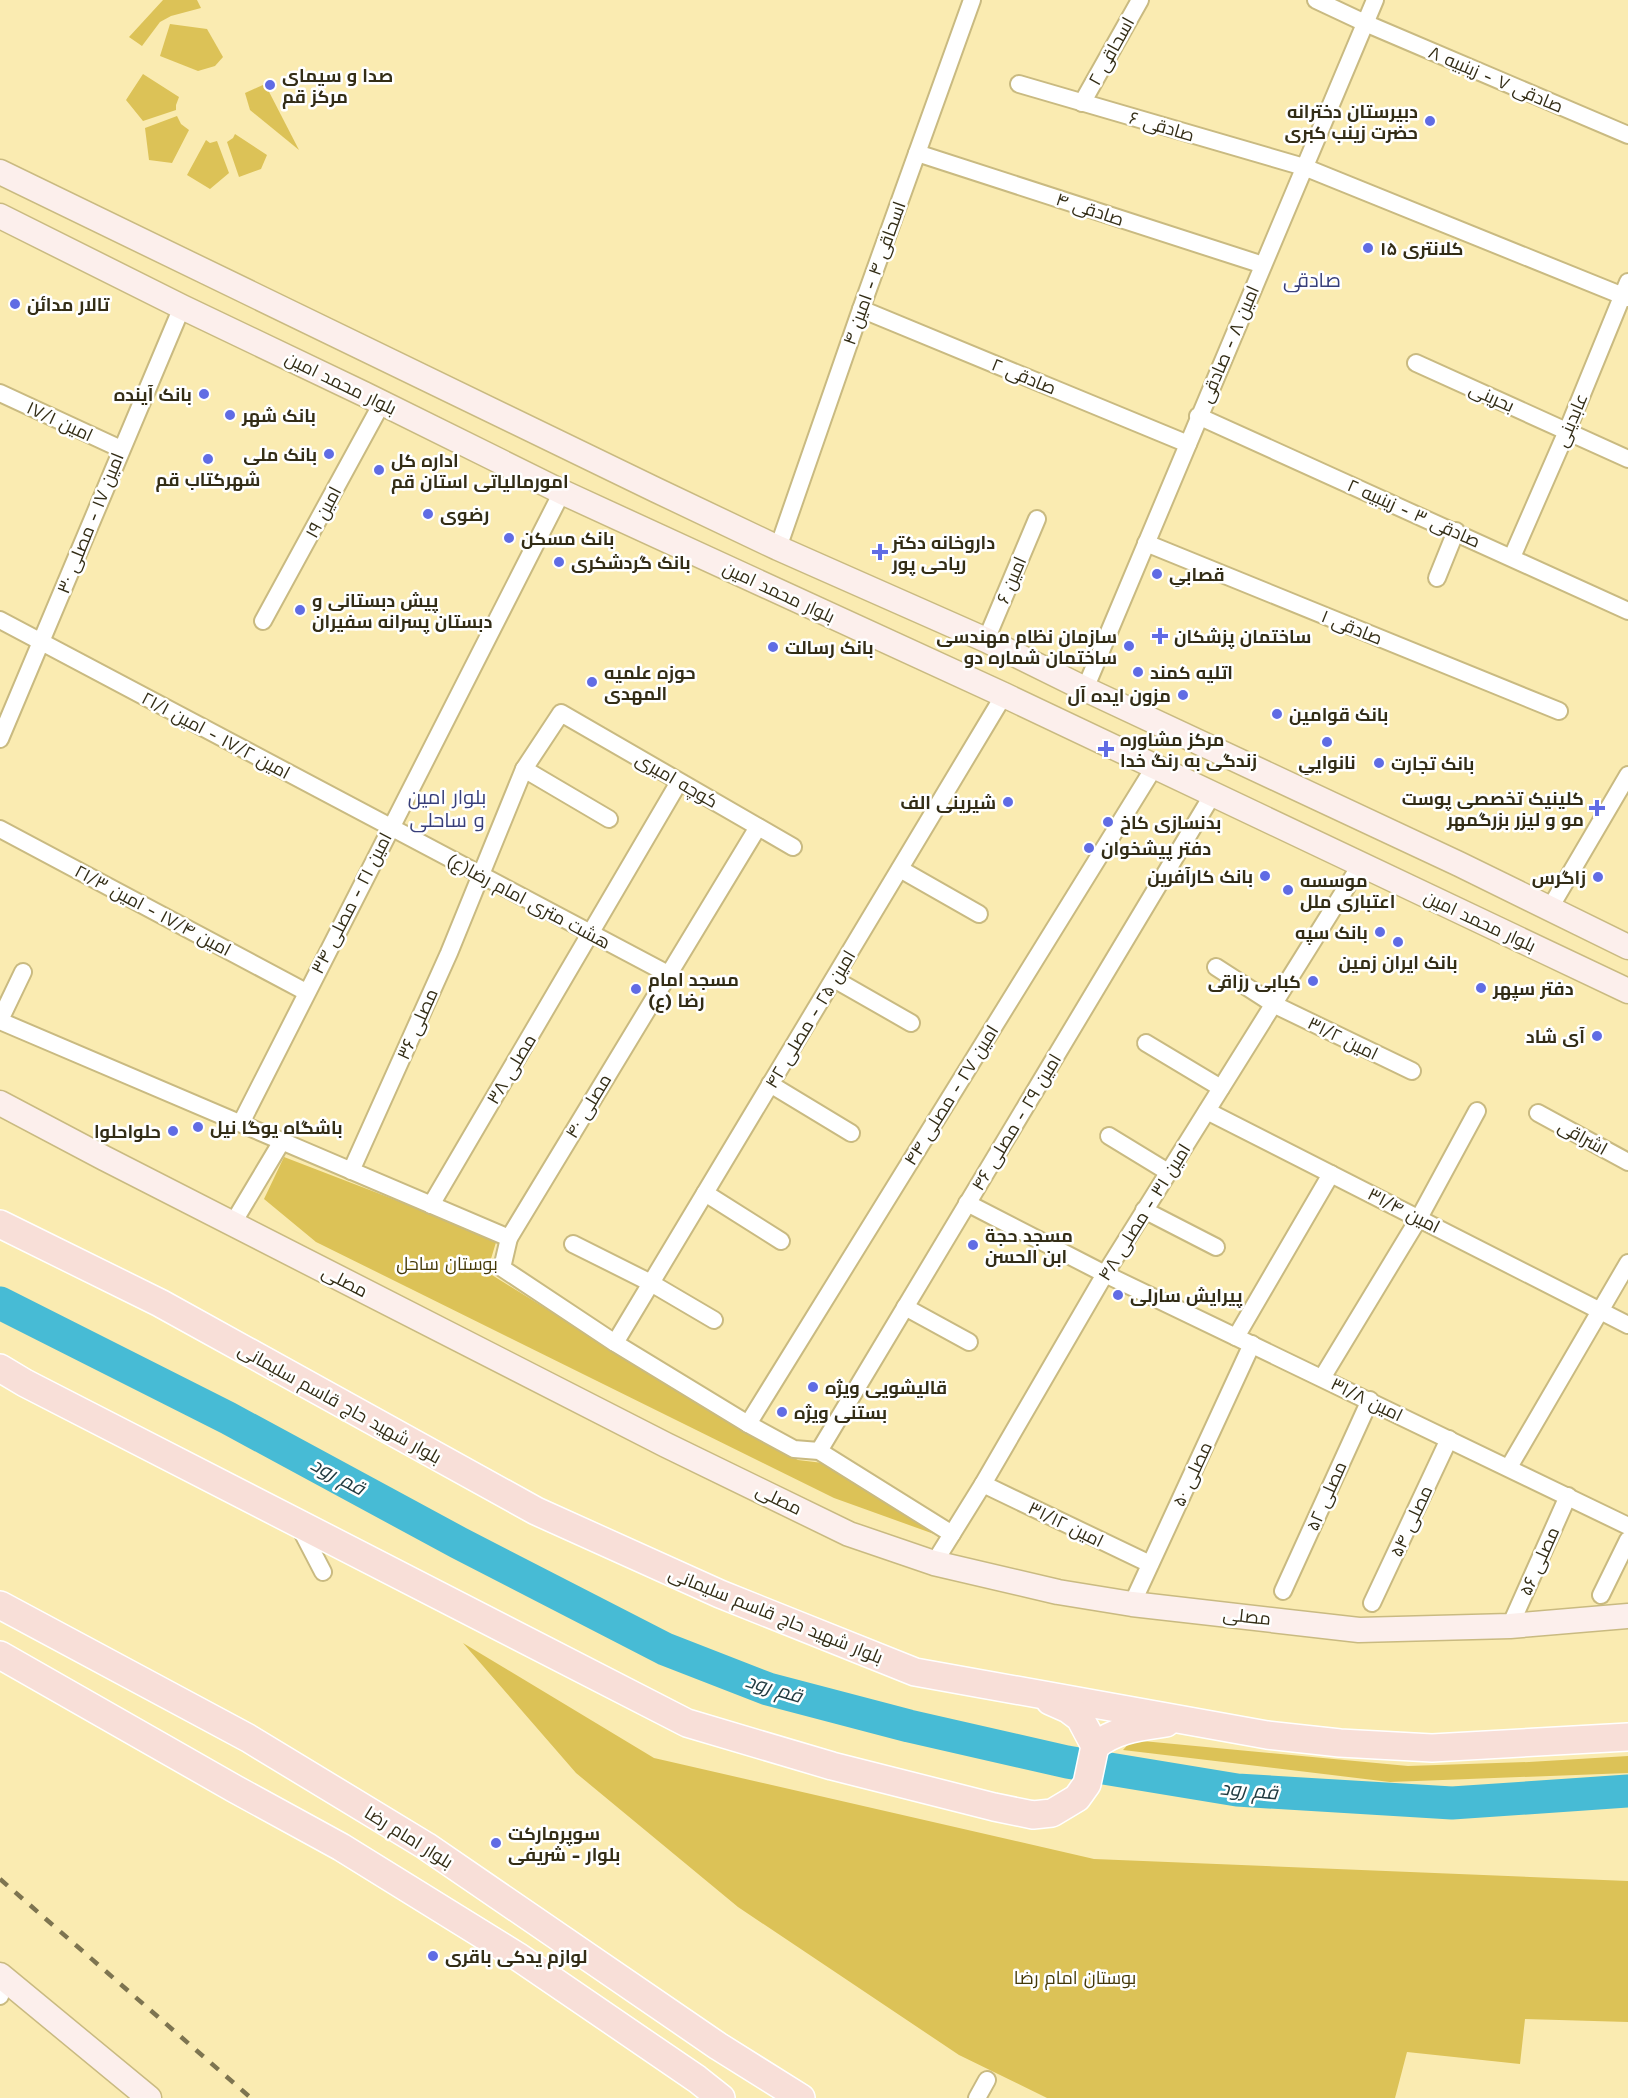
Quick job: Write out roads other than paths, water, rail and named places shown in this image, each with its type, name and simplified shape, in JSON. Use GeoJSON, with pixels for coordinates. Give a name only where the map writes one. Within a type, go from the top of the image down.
{"type":"FeatureCollection","features":[{"type":"Feature","properties":{"kind":"main road"},"geometry":{"type":"LineString","coordinates":[[0,172],[778,548],[986,640],[1085,689],[1459,864],[1628,947]]}},
{"type":"Feature","properties":{"kind":"main road"},"geometry":{"type":"LineString","coordinates":[[4,217],[24,184]]}},
{"type":"Feature","properties":{"kind":"main road","name":"بلوار محمد امین"},"geometry":{"type":"LineString","coordinates":[[4,217],[182,308],[562,492],[1004,695],[1628,991]]}},
{"type":"Feature","properties":{"kind":"main road"},"geometry":{"type":"LineString","coordinates":[[1069,726],[1085,689]]}},
{"type":"Feature","properties":{"kind":"main road","name":"مصلی"},"geometry":{"type":"LineString","coordinates":[[2,1102],[232,1223],[666,1444],[838,1528],[934,1563],[1058,1592],[1132,1604],[1359,1630],[1509,1626],[1628,1616]]}},
{"type":"Feature","properties":{"kind":"main road","name":"بلوار شهید حاج قاسم سلیمانی"},"geometry":{"type":"LineString","coordinates":[[0,1224],[160,1303],[558,1521],[720,1594],[915,1672],[1189,1719],[1267,1735],[1396,1747],[1455,1748],[1628,1737]]}},
{"type":"Feature","properties":{"kind":"main road"},"geometry":{"type":"LineString","coordinates":[[3,1371],[687,1723],[832,1766],[1015,1812],[1033,1815],[1052,1813],[1077,1798],[1087,1784],[1095,1746],[1106,1737],[1132,1728],[1189,1719]]}},
{"type":"Feature","properties":{"kind":"main road","name":"بلوار امام رضا"},"geometry":{"type":"LineString","coordinates":[[0,1605],[248,1738],[426,1846],[718,2046],[801,2098]]}},
{"type":"Feature","properties":{"kind":"main road"},"geometry":{"type":"LineString","coordinates":[[0,1655],[341,1847],[518,1956],[722,2098]]}},
{"type":"Feature","properties":{"kind":"main road"},"geometry":{"type":"LineString","coordinates":[[1027,1691],[1068,1709],[1080,1718],[1095,1746]]}},
{"type":"Feature","properties":{"kind":"main road"},"geometry":{"type":"LineString","coordinates":[[1,1982],[149,2098]]}},
{"type":"Feature","properties":{"kind":"street","name":"اسحاقی ۴ - امین ۴"},"geometry":{"type":"LineString","coordinates":[[778,548],[972,0]]}},
{"type":"Feature","properties":{"kind":"street","name":"اسحاقی ۲"},"geometry":{"type":"LineString","coordinates":[[1082,103],[1140,0]]}},
{"type":"Feature","properties":{"kind":"street","name":"صادقی ۷ - زینبیه ۸"},"geometry":{"type":"LineString","coordinates":[[1316,0],[1365,24],[1628,135]]}},
{"type":"Feature","properties":{"kind":"street","name":"امین ۸ - صادقی"},"geometry":{"type":"LineString","coordinates":[[1085,689],[1375,0]]}},
{"type":"Feature","properties":{"kind":"street","name":"صادقی ۶"},"geometry":{"type":"LineString","coordinates":[[1019,84],[1304,167],[1626,292]]}},
{"type":"Feature","properties":{"kind":"street","name":"صادقی ۴"},"geometry":{"type":"LineString","coordinates":[[917,153],[1263,265]]}},
{"type":"Feature","properties":{"kind":"street","name":"عابدینی"},"geometry":{"type":"LineString","coordinates":[[1512,557],[1626,292]]}},
{"type":"Feature","properties":{"kind":"street","name":"امین ۱۷ - مصلی ۳۰"},"geometry":{"type":"LineString","coordinates":[[0,738],[182,308]]}},
{"type":"Feature","properties":{"kind":"street","name":"صادقی ۲"},"geometry":{"type":"LineString","coordinates":[[861,309],[1188,444]]}},
{"type":"Feature","properties":{"kind":"street","name":"بحرینی"},"geometry":{"type":"LineString","coordinates":[[1416,363],[1628,459]]}},
{"type":"Feature","properties":{"kind":"street","name":"امین ۱۷/۱"},"geometry":{"type":"LineString","coordinates":[[0,393],[121,448]]}},
{"type":"Feature","properties":{"kind":"street","name":"امین ۱۹"},"geometry":{"type":"LineString","coordinates":[[263,621],[382,403]]}},
{"type":"Feature","properties":{"kind":"street","name":"صادقی ۳ - زینبیه ۲"},"geometry":{"type":"LineString","coordinates":[[1198,416],[1456,531],[1628,611]]}},
{"type":"Feature","properties":{"kind":"street","name":"امین ۲۱ - مصلی ۳۴"},"geometry":{"type":"LineString","coordinates":[[241,1124],[306,992],[562,492]]}},
{"type":"Feature","properties":{"kind":"street","name":"امین ۶"},"geometry":{"type":"LineString","coordinates":[[986,640],[1037,519]]}},
{"type":"Feature","properties":{"kind":"street"},"geometry":{"type":"LineString","coordinates":[[1437,578],[1456,531]]}},
{"type":"Feature","properties":{"kind":"street","name":"صادقی ۱"},"geometry":{"type":"LineString","coordinates":[[1146,543],[1559,711]]}},
{"type":"Feature","properties":{"kind":"street","name":"امین ۱۷/۲ - امین ۲۱/۱"},"geometry":{"type":"LineString","coordinates":[[0,620],[390,827]]}},
{"type":"Feature","properties":{"kind":"street","name":"امین ۲۵ - مصلی ۴۲"},"geometry":{"type":"LineString","coordinates":[[615,1343],[1004,695]]}},
{"type":"Feature","properties":{"kind":"street","name":"مصلی ۳۶"},"geometry":{"type":"LineString","coordinates":[[351,1171],[482,876],[524,769],[561,713]]}},
{"type":"Feature","properties":{"kind":"street","name":"کوچه امیری"},"geometry":{"type":"LineString","coordinates":[[561,713],[793,847]]}},
{"type":"Feature","properties":{"kind":"street","name":"امین ۲۷ - مصلی ۴۴"},"geometry":{"type":"LineString","coordinates":[[748,1424],[1155,766]]}},
{"type":"Feature","properties":{"kind":"street"},"geometry":{"type":"LineString","coordinates":[[524,769],[609,819]]}},
{"type":"Feature","properties":{"kind":"street"},"geometry":{"type":"LineString","coordinates":[[1551,908],[1628,775]]}},
{"type":"Feature","properties":{"kind":"street","name":"مصلی ۳۸"},"geometry":{"type":"LineString","coordinates":[[431,1205],[592,934],[679,782]]}},
{"type":"Feature","properties":{"kind":"street","name":"امین ۲۹ - مصلی ۴۶"},"geometry":{"type":"LineString","coordinates":[[819,1451],[1213,794]]}},
{"type":"Feature","properties":{"kind":"street","name":"هشت متری امام رضا(ع)"},"geometry":{"type":"LineString","coordinates":[[390,827],[668,974]]}},
{"type":"Feature","properties":{"kind":"street","name":"مصلی ۴۰"},"geometry":{"type":"LineString","coordinates":[[615,1343],[502,1268],[509,1238],[758,827]]}},
{"type":"Feature","properties":{"kind":"street","name":"امین ۱۷/۴ - امین ۲۱/۳"},"geometry":{"type":"LineString","coordinates":[[0,829],[306,992]]}},
{"type":"Feature","properties":{"kind":"street","name":"امین ۳۱ - مصلی ۴۸"},"geometry":{"type":"LineString","coordinates":[[934,1563],[1144,1210],[1275,1005],[1361,864]]}},
{"type":"Feature","properties":{"kind":"street"},"geometry":{"type":"LineString","coordinates":[[900,869],[979,914]]}},
{"type":"Feature","properties":{"kind":"street","name":"امین ۳۱/۲"},"geometry":{"type":"LineString","coordinates":[[1216,967],[1275,1005],[1412,1071]]}},
{"type":"Feature","properties":{"kind":"street"},"geometry":{"type":"LineString","coordinates":[[22,972],[0,1020],[509,1238]]}},
{"type":"Feature","properties":{"kind":"street"},"geometry":{"type":"LineString","coordinates":[[834,979],[911,1023]]}},
{"type":"Feature","properties":{"kind":"street"},"geometry":{"type":"LineString","coordinates":[[1146,1043],[1221,1088]]}},
{"type":"Feature","properties":{"kind":"street"},"geometry":{"type":"LineString","coordinates":[[770,1084],[851,1133]]}},
{"type":"Feature","properties":{"kind":"street","name":"امین ۳۱/۴"},"geometry":{"type":"LineString","coordinates":[[1207,1111],[1628,1325]]}},
{"type":"Feature","properties":{"kind":"street"},"geometry":{"type":"LineString","coordinates":[[1322,1378],[1419,1218],[1477,1111]]}},
{"type":"Feature","properties":{"kind":"street","name":"اشراقی"},"geometry":{"type":"LineString","coordinates":[[1538,1113],[1628,1162]]}},
{"type":"Feature","properties":{"kind":"street"},"geometry":{"type":"LineString","coordinates":[[1109,1136],[1168,1172]]}},
{"type":"Feature","properties":{"kind":"street"},"geometry":{"type":"LineString","coordinates":[[232,1223],[282,1141]]}},
{"type":"Feature","properties":{"kind":"street"},"geometry":{"type":"LineString","coordinates":[[1236,1337],[1331,1174]]}},
{"type":"Feature","properties":{"kind":"street"},"geometry":{"type":"LineString","coordinates":[[705,1192],[781,1241]]}},
{"type":"Feature","properties":{"kind":"street","name":"امین ۳۱/۸"},"geometry":{"type":"LineString","coordinates":[[967,1203],[1105,1274],[1628,1526]]}},
{"type":"Feature","properties":{"kind":"street"},"geometry":{"type":"LineString","coordinates":[[1144,1210],[1216,1247]]}},
{"type":"Feature","properties":{"kind":"street"},"geometry":{"type":"LineString","coordinates":[[573,1244],[651,1283],[714,1320]]}},
{"type":"Feature","properties":{"kind":"street"},"geometry":{"type":"LineString","coordinates":[[1509,1467],[1628,1263]]}},
{"type":"Feature","properties":{"kind":"street"},"geometry":{"type":"LineString","coordinates":[[905,1307],[969,1342]]}},
{"type":"Feature","properties":{"kind":"street"},"geometry":{"type":"LineString","coordinates":[[615,1343],[748,1424],[794,1449],[819,1451],[952,1534]]}},
{"type":"Feature","properties":{"kind":"street","name":"مصلی ۵۰"},"geometry":{"type":"LineString","coordinates":[[1132,1604],[1252,1344]]}},
{"type":"Feature","properties":{"kind":"street","name":"مصلی ۵۲"},"geometry":{"type":"LineString","coordinates":[[1283,1591],[1370,1400]]}},
{"type":"Feature","properties":{"kind":"street","name":"مصلی ۵۴"},"geometry":{"type":"LineString","coordinates":[[1372,1603],[1449,1439]]}},
{"type":"Feature","properties":{"kind":"street","name":"امین ۳۱/۱۲"},"geometry":{"type":"LineString","coordinates":[[983,1484],[1150,1564]]}},
{"type":"Feature","properties":{"kind":"street","name":"مصلی ۵۶"},"geometry":{"type":"LineString","coordinates":[[1509,1626],[1568,1496]]}},
{"type":"Feature","properties":{"kind":"street"},"geometry":{"type":"LineString","coordinates":[[297,1523],[323,1572]]}},
{"type":"Feature","properties":{"kind":"street"},"geometry":{"type":"LineString","coordinates":[[1601,1594],[1628,1540]]}},
{"type":"Feature","properties":{"kind":"street"},"geometry":{"type":"LineString","coordinates":[[977,2098],[987,2080]]}},
{"type":"Feature","properties":{"kind":"waterway","name":"قم رود"},"geometry":{"type":"LineString","coordinates":[[0,1303],[228,1418],[459,1543],[665,1649],[768,1689],[909,1726],[1067,1762],[1237,1790],[1452,1803],[1628,1791]]}},
{"type":"Feature","properties":{"kind":"railway"},"geometry":{"type":"LineString","coordinates":[[0,1879],[251,2098]]}},
{"type":"Feature","properties":{"kind":"place","name":"صدا و سیمای مرکز قم"},"geometry":{"type":"Point","coordinates":[270,85]}},
{"type":"Feature","properties":{"kind":"place","name":"دبیرستان دخترانه حضرت زینب کبری"},"geometry":{"type":"Point","coordinates":[1430,121]}},
{"type":"Feature","properties":{"kind":"place","name":"کلانتری ۱۵"},"geometry":{"type":"Point","coordinates":[1368,248]}},
{"type":"Feature","properties":{"kind":"place","name":"تالار مدائن"},"geometry":{"type":"Point","coordinates":[15,304]}},
{"type":"Feature","properties":{"kind":"place","name":"بانک آینده"},"geometry":{"type":"Point","coordinates":[204,394]}},
{"type":"Feature","properties":{"kind":"place","name":"بانک شهر"},"geometry":{"type":"Point","coordinates":[230,415]}},
{"type":"Feature","properties":{"kind":"place","name":"بانک ملی"},"geometry":{"type":"Point","coordinates":[329,454]}},
{"type":"Feature","properties":{"kind":"place","name":"شهركتاب قم"},"geometry":{"type":"Point","coordinates":[208,459]}},
{"type":"Feature","properties":{"kind":"place","name":"اداره کل امورمالیاتی استان قم"},"geometry":{"type":"Point","coordinates":[379,470]}},
{"type":"Feature","properties":{"kind":"place","name":"رضوی"},"geometry":{"type":"Point","coordinates":[428,514]}},
{"type":"Feature","properties":{"kind":"place","name":"بانک مسکن"},"geometry":{"type":"Point","coordinates":[509,538]}},
{"type":"Feature","properties":{"kind":"place","name":"داروخانه دکتر ریاحی پور"},"geometry":{"type":"Point","coordinates":[880,552]}},
{"type":"Feature","properties":{"kind":"place","name":"بانک گردشکری"},"geometry":{"type":"Point","coordinates":[559,562]}},
{"type":"Feature","properties":{"kind":"place","name":"قصابیِ"},"geometry":{"type":"Point","coordinates":[1157,574]}},
{"type":"Feature","properties":{"kind":"place","name":"پیش دبستانی و دبستان پسرانه سفیران"},"geometry":{"type":"Point","coordinates":[300,610]}},
{"type":"Feature","properties":{"kind":"place","name":"ساختمان پزشکان"},"geometry":{"type":"Point","coordinates":[1160,636]}},
{"type":"Feature","properties":{"kind":"place","name":"سازمان نظام مهندسی ساختمان شماره دو"},"geometry":{"type":"Point","coordinates":[1129,646]}},
{"type":"Feature","properties":{"kind":"place","name":"بانک رسالت"},"geometry":{"type":"Point","coordinates":[773,647]}},
{"type":"Feature","properties":{"kind":"place","name":"اتلیه کمند"},"geometry":{"type":"Point","coordinates":[1138,672]}},
{"type":"Feature","properties":{"kind":"place","name":"حوزه علمیه المهدی"},"geometry":{"type":"Point","coordinates":[592,682]}},
{"type":"Feature","properties":{"kind":"place","name":"مزون ایده آل"},"geometry":{"type":"Point","coordinates":[1183,695]}},
{"type":"Feature","properties":{"kind":"place","name":"بانک قوامین"},"geometry":{"type":"Point","coordinates":[1277,714]}},
{"type":"Feature","properties":{"kind":"place","name":"نانواییِ"},"geometry":{"type":"Point","coordinates":[1327,742]}},
{"type":"Feature","properties":{"kind":"place","name":"مرکز مشاوره زندگی به رنگ خدا"},"geometry":{"type":"Point","coordinates":[1106,749]}},
{"type":"Feature","properties":{"kind":"place","name":"بانک تجارت"},"geometry":{"type":"Point","coordinates":[1379,763]}},
{"type":"Feature","properties":{"kind":"place","name":"شیرینی الف"},"geometry":{"type":"Point","coordinates":[1008,802]}},
{"type":"Feature","properties":{"kind":"place","name":"کلینیک تخصصی پوست مو و لیزر بزرگمهر"},"geometry":{"type":"Point","coordinates":[1597,808]}},
{"type":"Feature","properties":{"kind":"place","name":"بدنسازی کاخ"},"geometry":{"type":"Point","coordinates":[1108,822]}},
{"type":"Feature","properties":{"kind":"place","name":"دفتر پیشخوان"},"geometry":{"type":"Point","coordinates":[1089,848]}},
{"type":"Feature","properties":{"kind":"place","name":"بانک کارآفرین"},"geometry":{"type":"Point","coordinates":[1265,876]}},
{"type":"Feature","properties":{"kind":"place","name":"زاگرس"},"geometry":{"type":"Point","coordinates":[1598,877]}},
{"type":"Feature","properties":{"kind":"place","name":"موسسه اعتباری ملل"},"geometry":{"type":"Point","coordinates":[1288,890]}},
{"type":"Feature","properties":{"kind":"place","name":"بانک سپه"},"geometry":{"type":"Point","coordinates":[1380,932]}},
{"type":"Feature","properties":{"kind":"place","name":"بانک ایران زمین"},"geometry":{"type":"Point","coordinates":[1398,942]}},
{"type":"Feature","properties":{"kind":"place","name":"کبابی رزاقی"},"geometry":{"type":"Point","coordinates":[1313,981]}},
{"type":"Feature","properties":{"kind":"place","name":"دفتر سپهر"},"geometry":{"type":"Point","coordinates":[1481,988]}},
{"type":"Feature","properties":{"kind":"place","name":"مسجد امام رضا (ع)"},"geometry":{"type":"Point","coordinates":[636,989]}},
{"type":"Feature","properties":{"kind":"place","name":"آی شاد"},"geometry":{"type":"Point","coordinates":[1597,1036]}},
{"type":"Feature","properties":{"kind":"place","name":"باشگاه یوگا نیل"},"geometry":{"type":"Point","coordinates":[198,1127]}},
{"type":"Feature","properties":{"kind":"place","name":"حلواحلوا"},"geometry":{"type":"Point","coordinates":[173,1131]}},
{"type":"Feature","properties":{"kind":"place","name":"مسجد حجة ابن الحسن"},"geometry":{"type":"Point","coordinates":[973,1245]}},
{"type":"Feature","properties":{"kind":"place","name":"پیرایش سارلی"},"geometry":{"type":"Point","coordinates":[1118,1295]}},
{"type":"Feature","properties":{"kind":"place","name":"قالیشویی ویژه"},"geometry":{"type":"Point","coordinates":[813,1387]}},
{"type":"Feature","properties":{"kind":"place","name":"بستنی ویژه"},"geometry":{"type":"Point","coordinates":[782,1412]}},
{"type":"Feature","properties":{"kind":"place","name":"سوپرمارکت بلوار - شریفی"},"geometry":{"type":"Point","coordinates":[496,1843]}},
{"type":"Feature","properties":{"kind":"place","name":"لوازم یدکی باقری"},"geometry":{"type":"Point","coordinates":[433,1956]}},
{"type":"Feature","properties":{"kind":"district","name":"صادقی"},"geometry":{"type":"Point","coordinates":[1312,280]}},
{"type":"Feature","properties":{"kind":"district","name":"بلوار امین و ساحلی"},"geometry":{"type":"Point","coordinates":[447,808]}},
{"type":"Feature","properties":{"kind":"park label","name":"بوستان ساحل"},"geometry":{"type":"Point","coordinates":[447,1263]}},
{"type":"Feature","properties":{"kind":"park label","name":"بوستان امام رضا"},"geometry":{"type":"Point","coordinates":[1075,1977]}}]}
